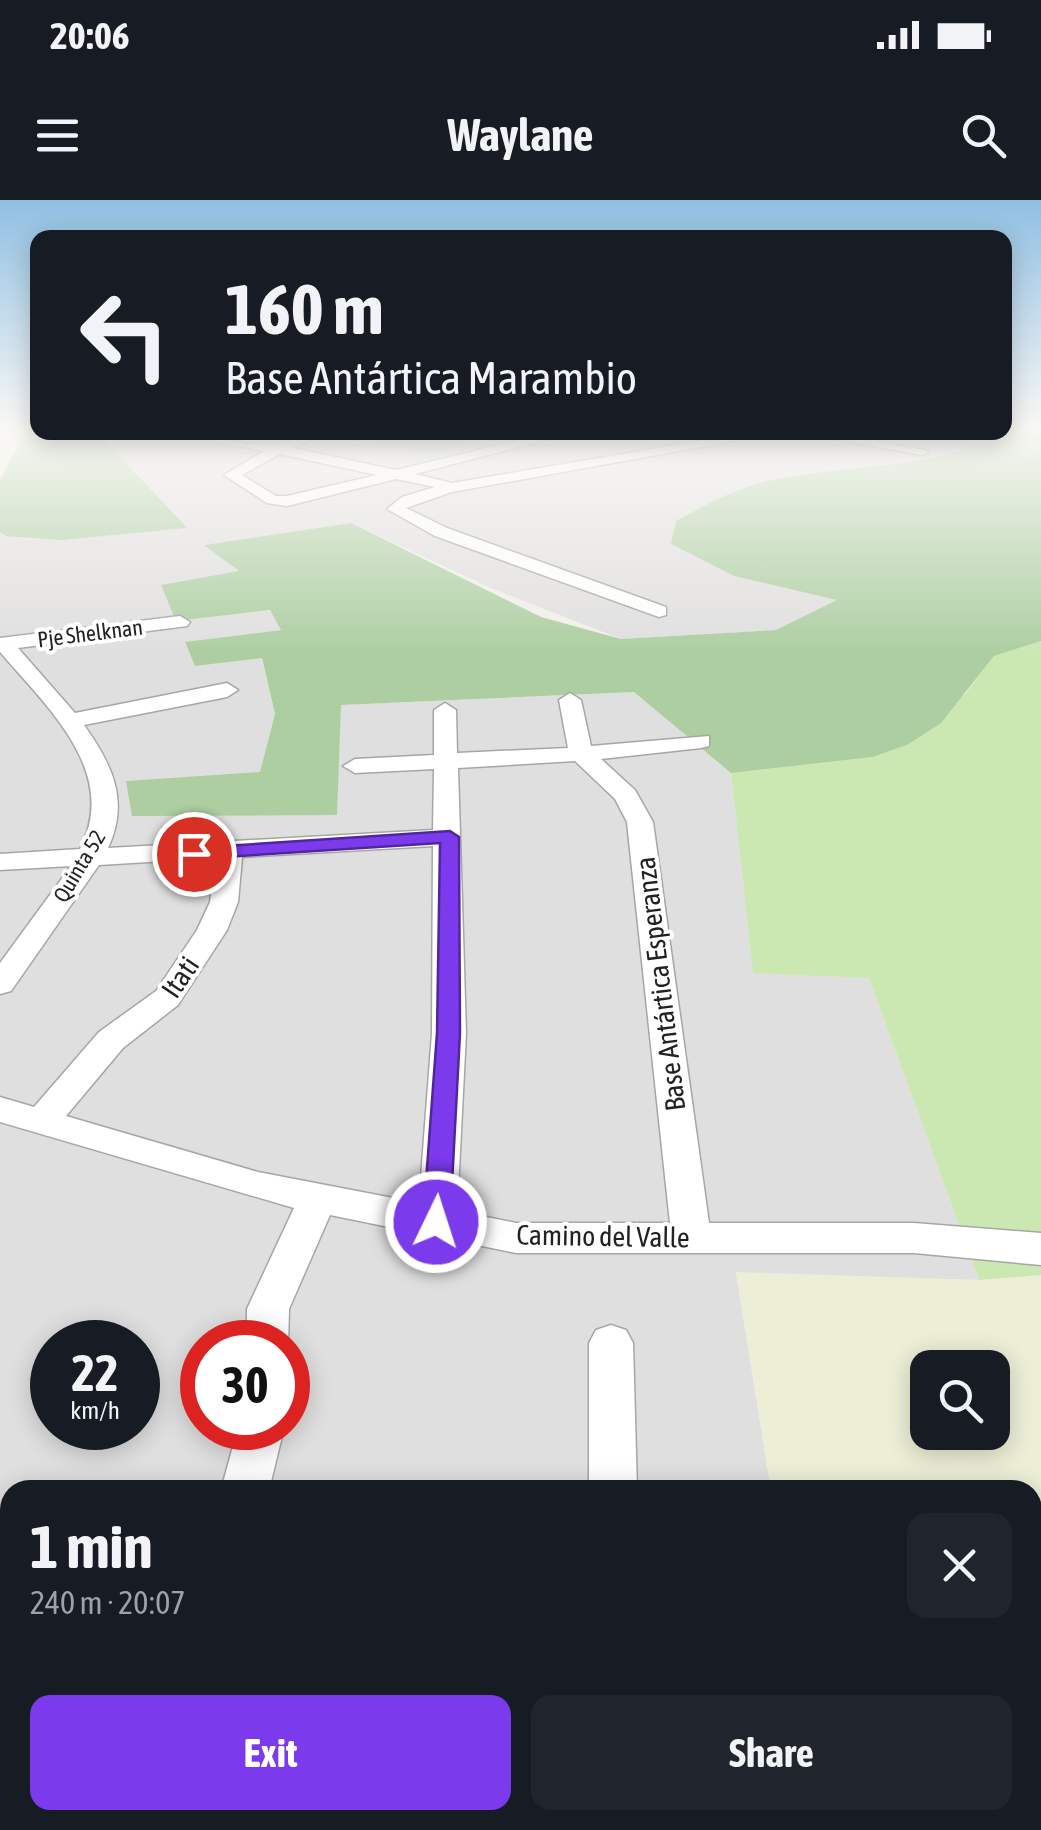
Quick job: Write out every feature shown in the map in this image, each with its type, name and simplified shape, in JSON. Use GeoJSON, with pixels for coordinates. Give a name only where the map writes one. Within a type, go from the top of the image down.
{"type":"FeatureCollection","features":[{"type":"Feature","properties":{"kind":"street"},"geometry":{"type":"LineString","coordinates":[[403,503],[395,509],[440,532],[578,585],[659,611]]}},
{"type":"Feature","properties":{"kind":"street","name":"Pje Shelknan"},"geometry":{"type":"LineString","coordinates":[[2,644],[180,622]]}},
{"type":"Feature","properties":{"kind":"street","name":"Quinta 52"},"geometry":{"type":"LineString","coordinates":[[0,984],[88,860],[104,829],[107,794],[69,722],[2,644]]}},
{"type":"Feature","properties":{"kind":"street"},"geometry":{"type":"LineString","coordinates":[[69,722],[227,690]]}},
{"type":"Feature","properties":{"kind":"street"},"geometry":{"type":"LineString","coordinates":[[570,700],[581,754]]}},
{"type":"Feature","properties":{"kind":"street"},"geometry":{"type":"LineString","coordinates":[[436,1222],[449,1033],[450,837],[445,710]]}},
{"type":"Feature","properties":{"kind":"street"},"geometry":{"type":"LineString","coordinates":[[355,766],[581,754],[701,740]]}},
{"type":"Feature","properties":{"kind":"street","name":"Base Antártica Esperanza"},"geometry":{"type":"LineString","coordinates":[[581,754],[626,794],[640,822],[691,1237]]}},
{"type":"Feature","properties":{"kind":"street"},"geometry":{"type":"LineString","coordinates":[[0,862],[450,837]]}},
{"type":"Feature","properties":{"kind":"street","name":"Itati"},"geometry":{"type":"LineString","coordinates":[[44,1119],[111,1040],[166,998],[212,930],[224,902],[229,852]]}},
{"type":"Feature","properties":{"kind":"street","name":"Camino del Valle"},"geometry":{"type":"LineString","coordinates":[[0,1108],[172,1162],[318,1198],[516,1238],[914,1238],[1041,1249]]}},
{"type":"Feature","properties":{"kind":"street"},"geometry":{"type":"LineString","coordinates":[[268,1320],[268,1309],[318,1198]]}},
{"type":"Feature","properties":{"kind":"street"},"geometry":{"type":"LineString","coordinates":[[611,1343],[613,1480]]}},
{"type":"Feature","properties":{"kind":"street"},"geometry":{"type":"LineString","coordinates":[[247,1480],[255,1450]]}},
{"type":"Feature","properties":{"kind":"shaded area"},"geometry":{"type":"Polygon","coordinates":[[[163,503],[722,503],[672,544],[734,576],[839,600],[776,630],[621,639],[493,589],[351,523],[205,545],[241,571],[176,621],[270,610],[282,630],[185,643],[195,666],[261,657],[275,714],[260,773],[127,781],[336,815],[341,705],[634,692],[731,773],[753,972],[869,978],[979,1280],[736,1273],[769,1480],[0,1480],[0,532],[6,536],[186,528],[163,503]]]}},
{"type":"Feature","properties":{"kind":"green space"},"geometry":{"type":"Polygon","coordinates":[[[0,503],[164,503],[187,528],[61,540],[6,536],[0,532],[0,503]]]}},
{"type":"Feature","properties":{"kind":"green space"},"geometry":{"type":"Polygon","coordinates":[[[710,503],[1041,503],[1041,641],[994,656],[941,723],[907,745],[873,757],[731,773],[634,692],[341,705],[337,815],[132,816],[126,781],[260,772],[275,714],[262,658],[195,666],[185,642],[281,630],[270,610],[176,621],[161,585],[239,571],[204,545],[351,523],[541,617],[621,639],[776,630],[837,600],[734,576],[671,544],[676,521],[710,503]]]}},
{"type":"Feature","properties":{"kind":"green space"},"geometry":{"type":"Polygon","coordinates":[[[1041,641],[1041,1275],[979,1280],[869,978],[753,973],[731,773],[873,757],[907,745],[965,694],[994,656],[1041,641]]]}},
{"type":"Feature","properties":{"kind":"green space"},"geometry":{"type":"Polygon","coordinates":[[[736,1272],[979,1280],[1041,1275],[1041,1480],[769,1480],[736,1272]]]}},
{"type":"Feature","properties":{"kind":"route"},"geometry":{"type":"LineString","coordinates":[[194,854],[450,837],[449,1033],[436,1222]]}}]}
